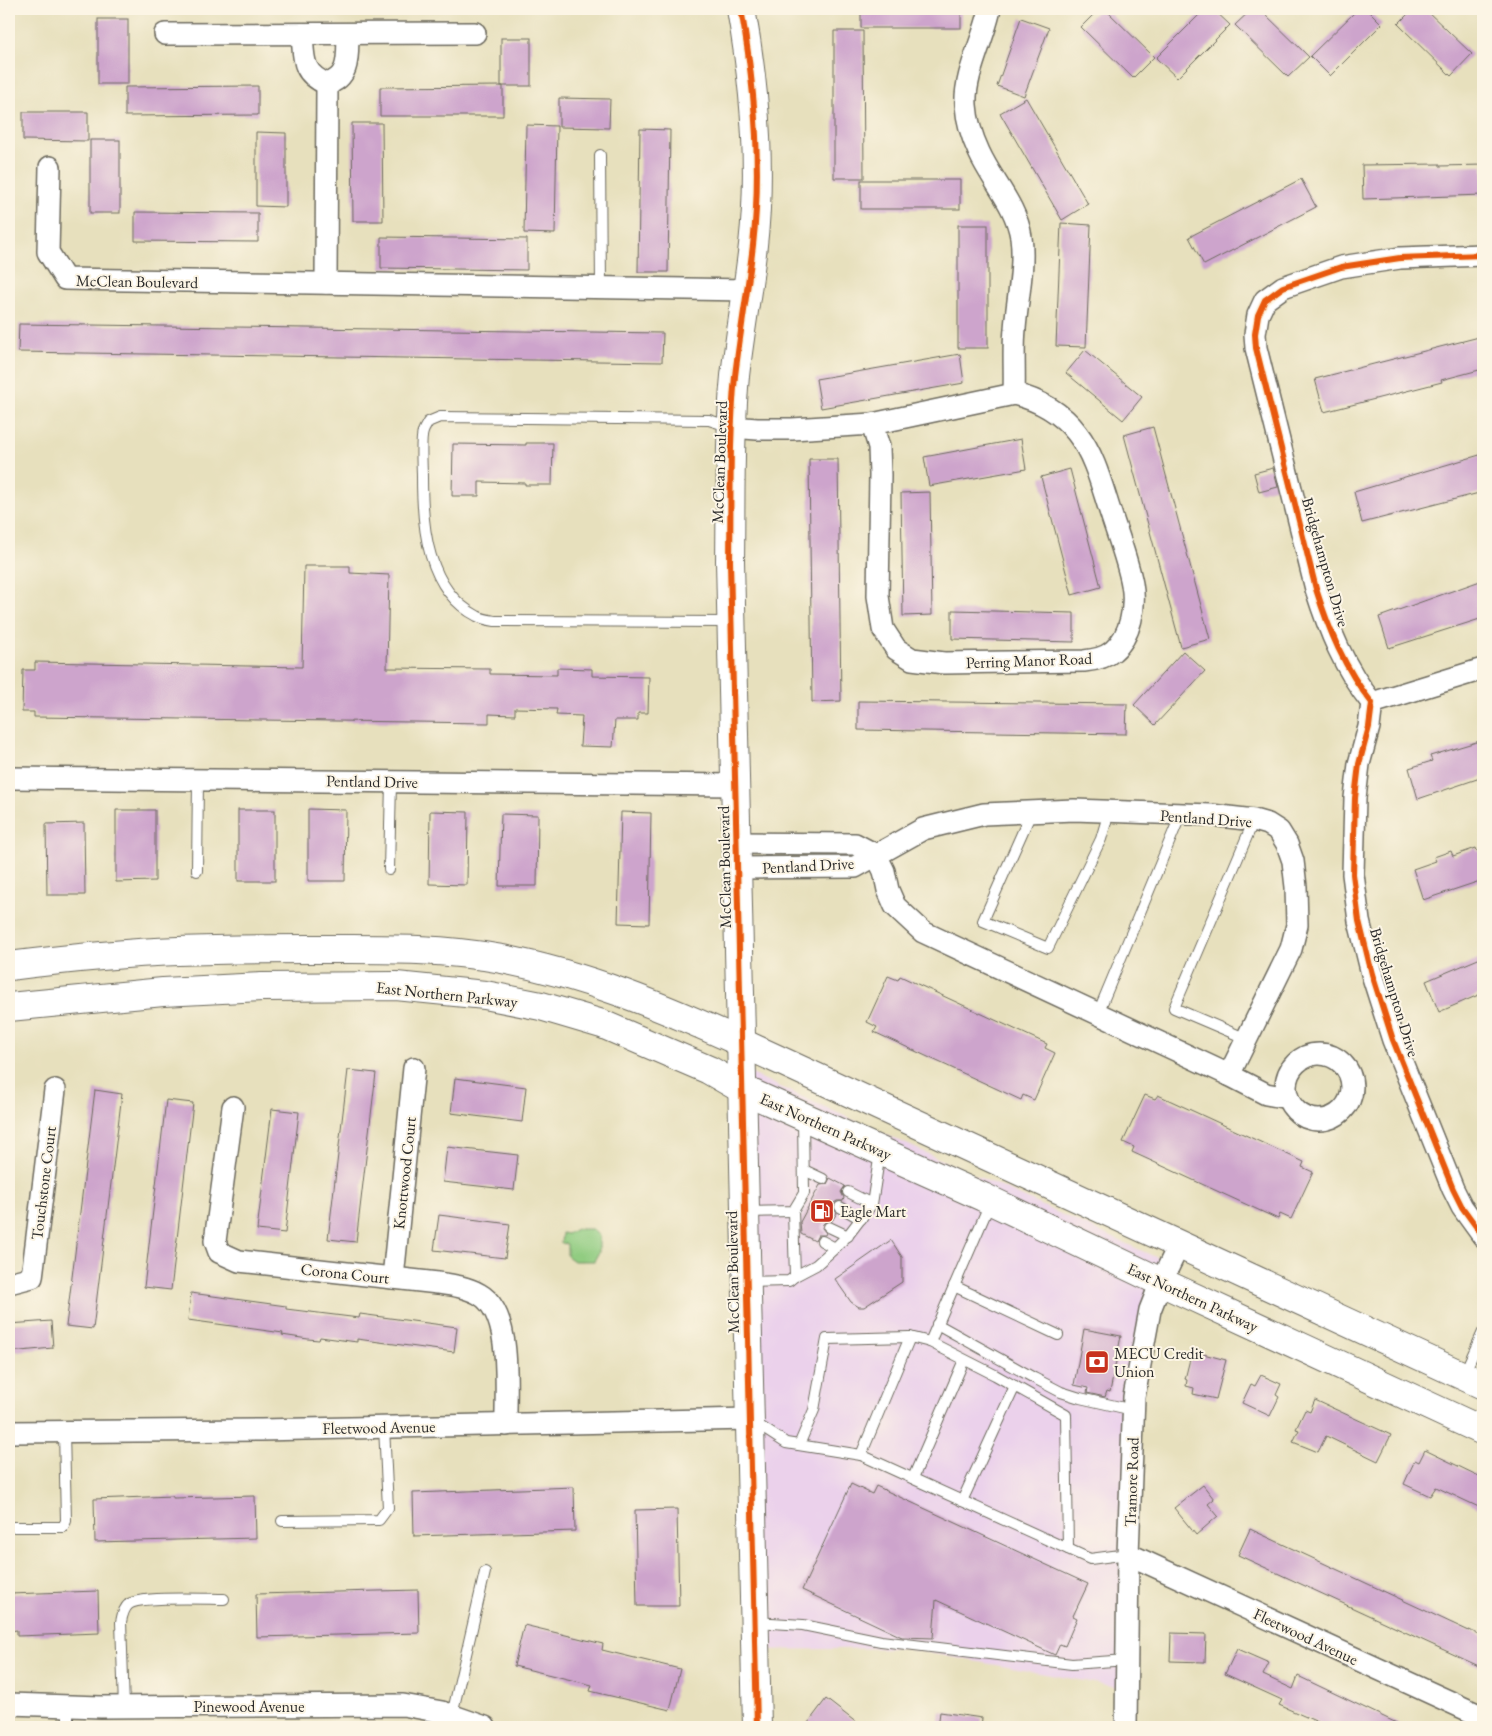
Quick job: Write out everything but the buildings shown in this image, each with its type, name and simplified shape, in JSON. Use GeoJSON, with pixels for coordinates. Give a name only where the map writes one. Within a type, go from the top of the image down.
{"type":"FeatureCollection","features":[{"type":"Feature","properties":{"kind":"main road","name":"McClean Boulevard"},"geometry":{"type":"LineString","coordinates":[[741,9],[750,56],[758,147],[753,245],[735,377],[730,542],[757,1727]]}},
{"type":"Feature","properties":{"kind":"main road"},"geometry":{"type":"LineString","coordinates":[[9,966],[179,951],[371,949],[437,951],[501,959],[565,974],[628,994],[740,1042],[1473,1380]]}},
{"type":"Feature","properties":{"kind":"main road","name":"East Northern Parkway"},"geometry":{"type":"LineString","coordinates":[[9,1007],[163,992],[271,987],[396,986],[485,995],[541,1006],[602,1024],[709,1070],[742,1089],[991,1201],[1483,1432]]}},
{"type":"Feature","properties":{"kind":"street"},"geometry":{"type":"LineString","coordinates":[[990,9],[986,27],[970,72],[966,104],[969,128],[979,153],[1017,220],[1021,239],[1020,285],[1015,331],[1014,394]]}},
{"type":"Feature","properties":{"kind":"street"},"geometry":{"type":"LineString","coordinates":[[165,34],[475,33]]}},
{"type":"Feature","properties":{"kind":"street"},"geometry":{"type":"LineString","coordinates":[[302,34],[304,60],[308,72],[316,79],[327,84],[336,81],[344,73],[347,60],[348,34]]}},
{"type":"Feature","properties":{"kind":"street"},"geometry":{"type":"LineString","coordinates":[[326,284],[327,84]]}},
{"type":"Feature","properties":{"kind":"street","name":"McClean Boulevard"},"geometry":{"type":"LineString","coordinates":[[50,167],[48,252],[65,279],[747,290]]}},
{"type":"Feature","properties":{"kind":"street","name":"Bridgehampton Drive"},"geometry":{"type":"LineString","coordinates":[[1483,255],[1400,258],[1341,266],[1283,287],[1265,300],[1258,315],[1255,334],[1256,348],[1316,589],[1327,624],[1342,658],[1357,684],[1372,702],[1369,727],[1359,764],[1355,798],[1353,874],[1359,922],[1372,974],[1393,1040],[1453,1189],[1462,1207],[1483,1236]]}},
{"type":"Feature","properties":{"kind":"street","name":"Perring Manor Road"},"geometry":{"type":"LineString","coordinates":[[732,427],[792,429],[872,424],[1014,394],[1042,403],[1063,418],[1076,431],[1085,444],[1095,467],[1132,584],[1133,609],[1129,628],[1113,651],[1100,658],[1084,662],[944,663],[912,659],[896,649],[883,630],[878,596],[880,475],[878,447],[872,424]]}},
{"type":"Feature","properties":{"kind":"street"},"geometry":{"type":"LineString","coordinates":[[1372,702],[1483,669]]}},
{"type":"Feature","properties":{"kind":"street","name":"Pentland Drive"},"geometry":{"type":"LineString","coordinates":[[9,778],[735,785]]}},
{"type":"Feature","properties":{"kind":"street","name":"Pentland Drive"},"geometry":{"type":"LineString","coordinates":[[876,855],[923,829],[984,814],[1074,810],[1211,815],[1254,820],[1268,824],[1279,832],[1287,844],[1293,861],[1298,913],[1291,949],[1229,1075]]}},
{"type":"Feature","properties":{"kind":"street","name":"Pentland Drive"},"geometry":{"type":"LineString","coordinates":[[738,855],[855,844],[876,855],[884,871],[888,890],[895,906],[923,932],[1266,1094],[1288,1098]]}},
{"type":"Feature","properties":{"kind":"street","name":"Knottwood Court"},"geometry":{"type":"LineString","coordinates":[[393,1278],[414,1068]]}},
{"type":"Feature","properties":{"kind":"street","name":"Touchstone Court"},"geometry":{"type":"LineString","coordinates":[[9,1283],[32,1276],[55,1090]]}},
{"type":"Feature","properties":{"kind":"street","name":"Corona Court"},"geometry":{"type":"LineString","coordinates":[[233,1108],[215,1241],[218,1252],[239,1261],[457,1286],[480,1294],[491,1304],[503,1332],[506,1425]]}},
{"type":"Feature","properties":{"kind":"street","name":"Tramore Road"},"geometry":{"type":"LineString","coordinates":[[1126,1727],[1128,1554],[1134,1397],[1150,1310],[1179,1245]]}},
{"type":"Feature","properties":{"kind":"street","name":"Fleetwood Avenue"},"geometry":{"type":"LineString","coordinates":[[9,1432],[506,1425],[749,1419]]}},
{"type":"Feature","properties":{"kind":"street","name":"Fleetwood Avenue"},"geometry":{"type":"LineString","coordinates":[[1128,1554],[1483,1717]]}},
{"type":"Feature","properties":{"kind":"street","name":"Pinewood Avenue"},"geometry":{"type":"LineString","coordinates":[[9,1704],[68,1706],[402,1705],[452,1715],[485,1727]]}},
{"type":"Feature","properties":{"kind":"lane"},"geometry":{"type":"LineString","coordinates":[[600,155],[601,288]]}},
{"type":"Feature","properties":{"kind":"lane"},"geometry":{"type":"LineString","coordinates":[[732,427],[709,420],[440,417],[428,422],[422,433],[422,484],[426,539],[433,564],[444,585],[455,599],[461,606],[478,617],[495,621],[732,622]]}},
{"type":"Feature","properties":{"kind":"lane"},"geometry":{"type":"LineString","coordinates":[[197,871],[198,780]]}},
{"type":"Feature","properties":{"kind":"lane"},"geometry":{"type":"LineString","coordinates":[[389,870],[391,782]]}},
{"type":"Feature","properties":{"kind":"lane"},"geometry":{"type":"LineString","coordinates":[[1031,813],[983,921],[1048,948],[1101,839],[1109,812]]}},
{"type":"Feature","properties":{"kind":"lane"},"geometry":{"type":"LineString","coordinates":[[1098,1013],[1181,814]]}},
{"type":"Feature","properties":{"kind":"lane"},"geometry":{"type":"LineString","coordinates":[[1247,1039],[1174,1008],[1254,820]]}},
{"type":"Feature","properties":{"kind":"lane"},"geometry":{"type":"LineString","coordinates":[[794,1276],[796,1227],[794,1210],[804,1193],[803,1116]]}},
{"type":"Feature","properties":{"kind":"lane"},"geometry":{"type":"LineString","coordinates":[[746,1282],[789,1281],[794,1276],[816,1265],[848,1236],[872,1204],[880,1150]]}},
{"type":"Feature","properties":{"kind":"lane"},"geometry":{"type":"LineString","coordinates":[[804,1170],[823,1179]]}},
{"type":"Feature","properties":{"kind":"lane"},"geometry":{"type":"LineString","coordinates":[[804,1189],[815,1194]]}},
{"type":"Feature","properties":{"kind":"lane"},"geometry":{"type":"LineString","coordinates":[[848,1192],[872,1204]]}},
{"type":"Feature","properties":{"kind":"lane"},"geometry":{"type":"LineString","coordinates":[[930,1342],[991,1201]]}},
{"type":"Feature","properties":{"kind":"lane"},"geometry":{"type":"LineString","coordinates":[[840,1207],[861,1219]]}},
{"type":"Feature","properties":{"kind":"lane"},"geometry":{"type":"LineString","coordinates":[[744,1212],[794,1210],[805,1214]]}},
{"type":"Feature","properties":{"kind":"lane"},"geometry":{"type":"LineString","coordinates":[[829,1227],[848,1236]]}},
{"type":"Feature","properties":{"kind":"lane"},"geometry":{"type":"LineString","coordinates":[[822,1241],[835,1248]]}},
{"type":"Feature","properties":{"kind":"lane"},"geometry":{"type":"LineString","coordinates":[[954,1286],[1058,1335]]}},
{"type":"Feature","properties":{"kind":"lane"},"geometry":{"type":"LineString","coordinates":[[937,1324],[1061,1392],[1133,1410]]}},
{"type":"Feature","properties":{"kind":"lane"},"geometry":{"type":"LineString","coordinates":[[1473,1380],[1483,1332]]}},
{"type":"Feature","properties":{"kind":"lane"},"geometry":{"type":"LineString","coordinates":[[799,1445],[814,1410],[827,1339],[910,1337],[930,1342],[1015,1386],[1066,1416],[1068,1549]]}},
{"type":"Feature","properties":{"kind":"lane"},"geometry":{"type":"LineString","coordinates":[[861,1455],[910,1337]]}},
{"type":"Feature","properties":{"kind":"lane"},"geometry":{"type":"LineString","coordinates":[[913,1478],[964,1360]]}},
{"type":"Feature","properties":{"kind":"lane"},"geometry":{"type":"LineString","coordinates":[[962,1501],[1015,1386]]}},
{"type":"Feature","properties":{"kind":"lane"},"geometry":{"type":"LineString","coordinates":[[749,1419],[786,1443],[861,1455],[1090,1559],[1128,1554]]}},
{"type":"Feature","properties":{"kind":"lane"},"geometry":{"type":"LineString","coordinates":[[282,1522],[379,1520],[388,1508],[384,1427]]}},
{"type":"Feature","properties":{"kind":"lane"},"geometry":{"type":"LineString","coordinates":[[9,1528],[63,1526],[66,1520],[64,1431]]}},
{"type":"Feature","properties":{"kind":"lane"},"geometry":{"type":"LineString","coordinates":[[452,1715],[485,1572]]}},
{"type":"Feature","properties":{"kind":"lane"},"geometry":{"type":"LineString","coordinates":[[124,1706],[121,1622],[123,1613],[128,1605],[141,1600],[224,1599]]}},
{"type":"Feature","properties":{"kind":"lane"},"geometry":{"type":"LineString","coordinates":[[754,1622],[803,1625],[881,1641],[1072,1664],[1127,1660]]}},
{"type":"Feature","properties":{"kind":"lane"},"geometry":{"type":"LineString","coordinates":[[68,1706],[68,1727]]}},
{"type":"Feature","properties":{"kind":"shaded area"},"geometry":{"type":"Polygon","coordinates":[[[745,1071],[1171,1264],[1136,1403],[1129,1689],[901,1648],[757,1650],[745,1071]]]}},
{"type":"Feature","properties":{"kind":"green space"},"geometry":{"type":"Polygon","coordinates":[[[576,1229],[592,1229],[599,1236],[599,1252],[594,1261],[574,1261],[567,1256],[567,1244],[561,1243],[562,1233],[567,1234],[576,1229]]]}},
{"type":"Feature","properties":{"kind":"cycle path"},"geometry":{"type":"LineString","coordinates":[[741,9],[756,127],[757,186],[753,245],[733,399],[730,561],[757,1727]]}},
{"type":"Feature","properties":{"kind":"cycle path"},"geometry":{"type":"LineString","coordinates":[[1483,255],[1400,258],[1341,267],[1283,287],[1265,300],[1258,315],[1255,334],[1256,348],[1316,589],[1338,648],[1353,676],[1372,703],[1369,727],[1359,764],[1355,798],[1353,874],[1359,921],[1372,974],[1393,1040],[1453,1189],[1462,1207],[1483,1236]]}},
{"type":"Feature","properties":{"kind":"place","name":"Eagle Mart"},"geometry":{"type":"Point","coordinates":[822,1211]}},
{"type":"Feature","properties":{"kind":"place","name":"MECU Credit Union"},"geometry":{"type":"Point","coordinates":[1097,1362]}}]}
